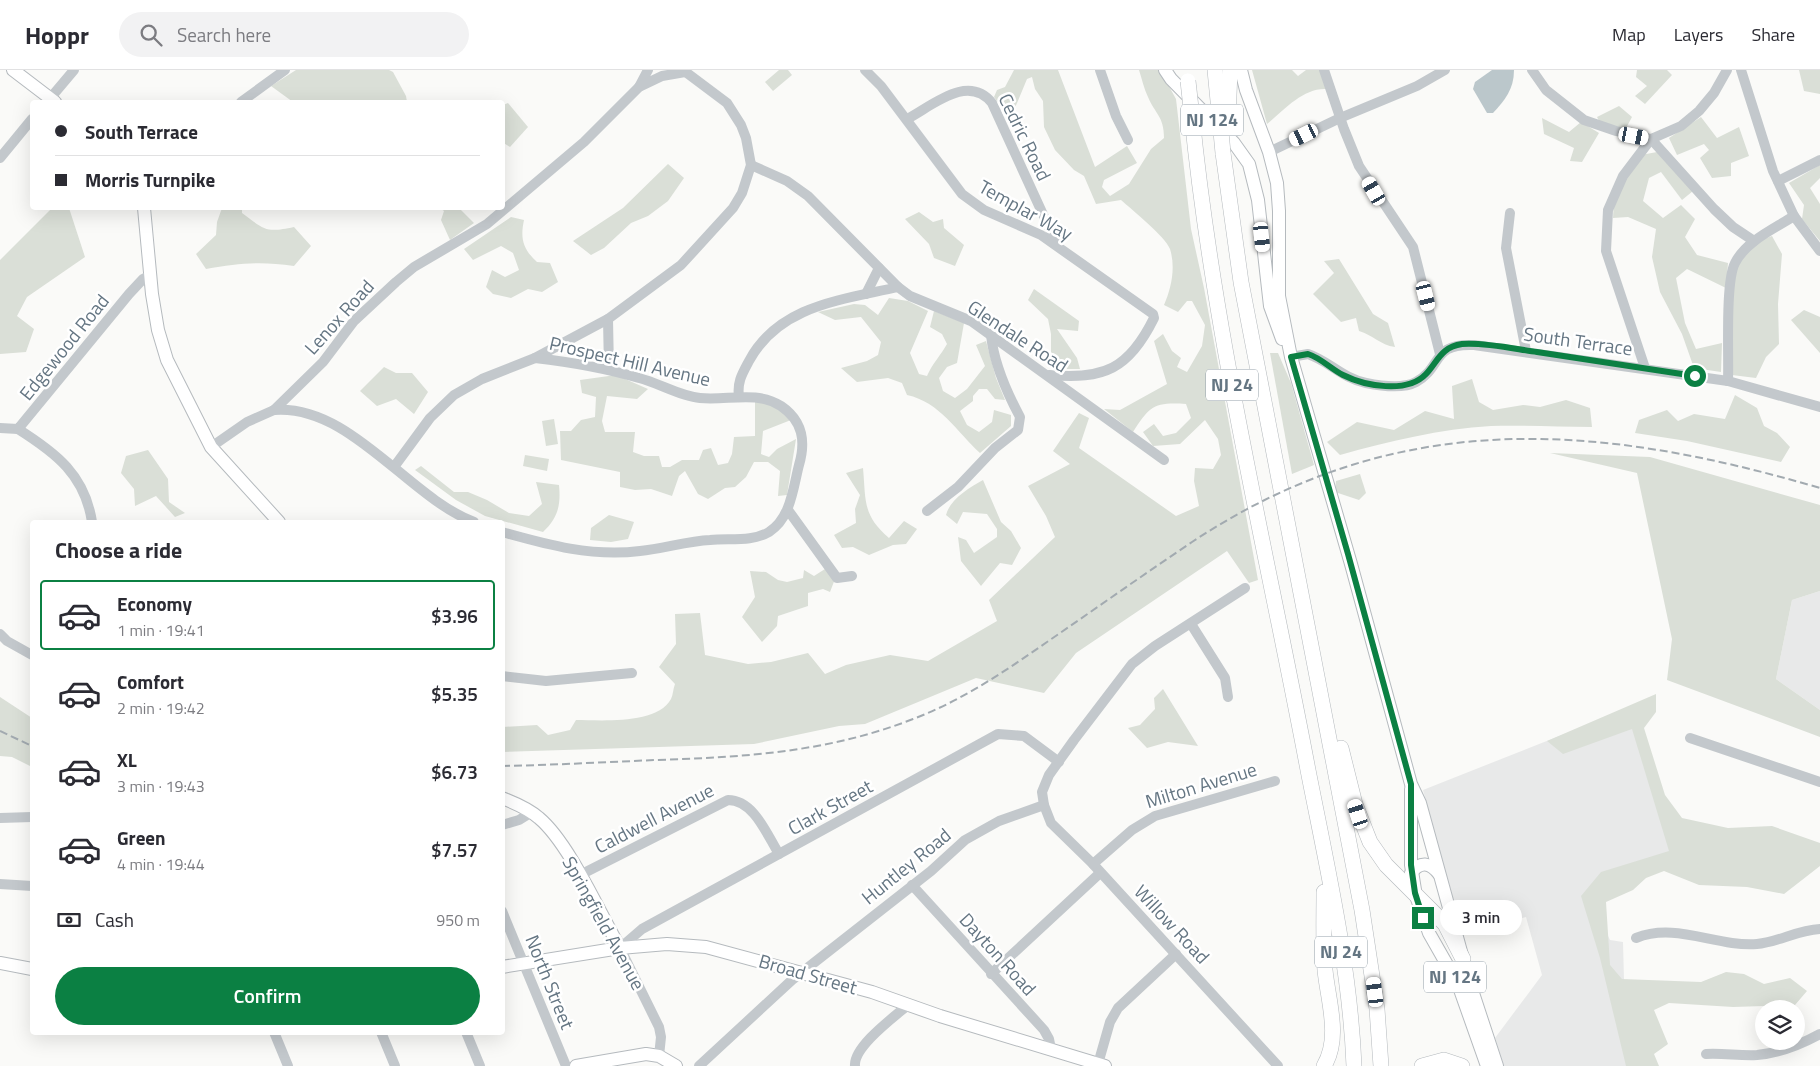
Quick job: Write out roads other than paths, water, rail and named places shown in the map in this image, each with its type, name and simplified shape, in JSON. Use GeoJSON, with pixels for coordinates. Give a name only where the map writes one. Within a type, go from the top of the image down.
{"type":"FeatureCollection","features":[{"type":"Feature","properties":{"kind":"highway"},"geometry":{"type":"LineString","coordinates":[[1215,70],[1223,115]]}},
{"type":"Feature","properties":{"kind":"highway"},"geometry":{"type":"LineString","coordinates":[[1223,115],[1230,70]]}},
{"type":"Feature","properties":{"kind":"highway","name":"NJ 24"},"geometry":{"type":"LineString","coordinates":[[1188,74],[1201,198],[1222,334],[1325,856],[1343,963],[1354,1066]]}},
{"type":"Feature","properties":{"kind":"highway","name":"NJ 24"},"geometry":{"type":"LineString","coordinates":[[1223,115],[1223,153],[1241,282],[1362,910],[1376,1000],[1381,1066]]}},
{"type":"Feature","properties":{"kind":"highway"},"geometry":{"type":"LineString","coordinates":[[1294,557],[1361,824],[1377,855],[1445,924],[1463,959]]}},
{"type":"Feature","properties":{"kind":"highway"},"geometry":{"type":"LineString","coordinates":[[1324,1066],[1330,1052],[1332,1027],[1324,949],[1325,856]]}},
{"type":"Feature","properties":{"kind":"highway"},"geometry":{"type":"LineString","coordinates":[[1422,1066],[1444,1060],[1462,1066]]}},
{"type":"Feature","properties":{"kind":"main road"},"geometry":{"type":"LineString","coordinates":[[13,70],[50,100]]}},
{"type":"Feature","properties":{"kind":"main road","name":"NJ 124"},"geometry":{"type":"LineString","coordinates":[[1165,70],[1171,79],[1234,143],[1249,164],[1258,200],[1270,306],[1291,357]]}},
{"type":"Feature","properties":{"kind":"main road","name":"NJ 124"},"geometry":{"type":"LineString","coordinates":[[1241,70],[1255,117],[1269,152],[1278,195],[1279,296],[1291,357],[1349,557],[1411,784],[1420,803],[1463,959],[1497,1066]]}},
{"type":"Feature","properties":{"kind":"main road"},"geometry":{"type":"LineString","coordinates":[[144,210],[158,330],[167,360],[212,447],[277,520]]}},
{"type":"Feature","properties":{"kind":"main road","name":"NJ 124"},"geometry":{"type":"LineString","coordinates":[[1411,784],[1412,874],[1415,893],[1429,933],[1460,989],[1487,1066]]}},
{"type":"Feature","properties":{"kind":"main road","name":"Springfield Avenue"},"geometry":{"type":"LineString","coordinates":[[505,799],[532,812],[554,834],[580,875],[620,948]]}},
{"type":"Feature","properties":{"kind":"main road"},"geometry":{"type":"LineString","coordinates":[[1412,874],[1418,865],[1425,864],[1431,866],[1439,874]]}},
{"type":"Feature","properties":{"kind":"main road","name":"Broad Street"},"geometry":{"type":"LineString","coordinates":[[505,967],[620,948],[667,944],[706,947],[872,992],[1101,1065]]}},
{"type":"Feature","properties":{"kind":"main road"},"geometry":{"type":"LineString","coordinates":[[0,963],[30,970]]}},
{"type":"Feature","properties":{"kind":"main road"},"geometry":{"type":"LineString","coordinates":[[576,1066],[630,1055],[646,1054],[659,1056],[676,1066]]}},
{"type":"Feature","properties":{"kind":"street"},"geometry":{"type":"LineString","coordinates":[[52,100],[74,70]]}},
{"type":"Feature","properties":{"kind":"street"},"geometry":{"type":"LineString","coordinates":[[244,100],[285,70]]}},
{"type":"Feature","properties":{"kind":"street"},"geometry":{"type":"LineString","coordinates":[[639,87],[648,70]]}},
{"type":"Feature","properties":{"kind":"street","name":"Templar Way"},"geometry":{"type":"LineString","coordinates":[[865,70],[907,120],[968,200],[1057,245],[1153,314],[1154,318],[1140,343],[1117,366],[1097,374],[1084,376],[1048,375]]}},
{"type":"Feature","properties":{"kind":"street"},"geometry":{"type":"LineString","coordinates":[[1100,70],[1116,116],[1128,140]]}},
{"type":"Feature","properties":{"kind":"street"},"geometry":{"type":"LineString","coordinates":[[1324,70],[1359,166],[1413,247],[1440,354]]}},
{"type":"Feature","properties":{"kind":"street"},"geometry":{"type":"LineString","coordinates":[[1269,152],[1340,118],[1417,86],[1445,70]]}},
{"type":"Feature","properties":{"kind":"street"},"geometry":{"type":"LineString","coordinates":[[1532,70],[1546,90],[1584,120],[1603,128],[1651,139],[1714,209],[1733,227],[1754,242]]}},
{"type":"Feature","properties":{"kind":"street"},"geometry":{"type":"LineString","coordinates":[[1645,368],[1606,251],[1608,210],[1612,196],[1622,176],[1651,139],[1681,126],[1699,111],[1714,92],[1726,70]]}},
{"type":"Feature","properties":{"kind":"street"},"geometry":{"type":"LineString","coordinates":[[1741,70],[1778,181],[1794,216],[1820,251]]}},
{"type":"Feature","properties":{"kind":"street"},"geometry":{"type":"LineString","coordinates":[[394,467],[430,418],[454,395],[482,379],[535,358],[608,319],[680,265],[733,208],[744,188],[751,165],[746,138],[736,115],[718,94],[684,71]]}},
{"type":"Feature","properties":{"kind":"street","name":"Lenox Road"},"geometry":{"type":"LineString","coordinates":[[505,209],[584,142],[639,87],[662,76],[684,71]]}},
{"type":"Feature","properties":{"kind":"street","name":"Cedric Road"},"geometry":{"type":"LineString","coordinates":[[907,120],[964,90],[975,90],[987,96],[992,103],[1057,245]]}},
{"type":"Feature","properties":{"kind":"street"},"geometry":{"type":"LineString","coordinates":[[0,158],[30,121]]}},
{"type":"Feature","properties":{"kind":"street"},"geometry":{"type":"LineString","coordinates":[[1778,181],[1820,160]]}},
{"type":"Feature","properties":{"kind":"street","name":"Glendale Road"},"geometry":{"type":"LineString","coordinates":[[751,165],[787,181],[808,196],[898,287],[910,296],[970,321],[992,335],[1164,460]]}},
{"type":"Feature","properties":{"kind":"street","name":"Lenox Road"},"geometry":{"type":"LineString","coordinates":[[212,447],[247,422],[274,410],[323,362],[354,322],[396,282],[414,268],[487,224],[504,210]]}},
{"type":"Feature","properties":{"kind":"street"},"geometry":{"type":"LineString","coordinates":[[1510,213],[1506,232],[1506,248],[1526,351]]}},
{"type":"Feature","properties":{"kind":"street"},"geometry":{"type":"LineString","coordinates":[[1728,381],[1731,272],[1735,262],[1754,242],[1794,216]]}},
{"type":"Feature","properties":{"kind":"street"},"geometry":{"type":"LineString","coordinates":[[866,294],[879,268]]}},
{"type":"Feature","properties":{"kind":"street","name":"Edgewood Road"},"geometry":{"type":"LineString","coordinates":[[0,428],[18,429],[34,412],[129,294],[143,279],[151,275]]}},
{"type":"Feature","properties":{"kind":"street"},"geometry":{"type":"LineString","coordinates":[[740,397],[738,385],[752,356],[761,342],[780,324],[799,312],[822,304],[898,287]]}},
{"type":"Feature","properties":{"kind":"street"},"geometry":{"type":"LineString","coordinates":[[608,319],[609,370]]}},
{"type":"Feature","properties":{"kind":"street"},"geometry":{"type":"LineString","coordinates":[[927,511],[958,487],[995,448],[1018,430],[1020,417],[1010,398],[994,355],[992,335]]}},
{"type":"Feature","properties":{"kind":"street","name":"South Terrace"},"geometry":{"type":"LineString","coordinates":[[1291,357],[1308,354],[1352,379],[1368,383],[1401,386],[1421,378],[1440,354],[1448,348],[1463,344],[1526,351],[1728,381],[1820,407]]}},
{"type":"Feature","properties":{"kind":"street","name":"Prospect Hill Avenue"},"geometry":{"type":"LineString","coordinates":[[505,533],[582,552],[639,552],[709,540],[750,539],[769,532],[782,520],[788,510],[804,445],[800,427],[796,420],[774,402],[758,397],[697,398],[609,370],[535,358]]}},
{"type":"Feature","properties":{"kind":"street"},"geometry":{"type":"LineString","coordinates":[[274,410],[292,411],[341,428],[444,506],[470,520]]}},
{"type":"Feature","properties":{"kind":"street"},"geometry":{"type":"LineString","coordinates":[[18,429],[40,442],[66,465],[83,491],[91,520]]}},
{"type":"Feature","properties":{"kind":"street"},"geometry":{"type":"LineString","coordinates":[[788,510],[837,578],[852,576]]}},
{"type":"Feature","properties":{"kind":"street"},"geometry":{"type":"LineString","coordinates":[[1044,805],[1043,786],[1132,664],[1155,646],[1246,588]]}},
{"type":"Feature","properties":{"kind":"street"},"geometry":{"type":"LineString","coordinates":[[1191,624],[1225,678],[1228,697]]}},
{"type":"Feature","properties":{"kind":"street"},"geometry":{"type":"LineString","coordinates":[[0,634],[7,641],[30,654]]}},
{"type":"Feature","properties":{"kind":"street"},"geometry":{"type":"LineString","coordinates":[[505,676],[546,681],[632,674]]}},
{"type":"Feature","properties":{"kind":"street","name":"Clark Street"},"geometry":{"type":"LineString","coordinates":[[620,948],[642,929],[998,734],[1024,736],[1059,762]]}},
{"type":"Feature","properties":{"kind":"street"},"geometry":{"type":"LineString","coordinates":[[1690,738],[1820,782]]}},
{"type":"Feature","properties":{"kind":"street","name":"Milton Avenue"},"geometry":{"type":"LineString","coordinates":[[1093,864],[1132,830],[1155,816],[1275,781]]}},
{"type":"Feature","properties":{"kind":"street","name":"Caldwell Avenue"},"geometry":{"type":"LineString","coordinates":[[580,875],[728,800],[739,801],[748,807],[779,854]]}},
{"type":"Feature","properties":{"kind":"street","name":"Willow Road"},"geometry":{"type":"LineString","coordinates":[[1044,805],[1051,822],[1093,864],[1176,954],[1274,1064]]}},
{"type":"Feature","properties":{"kind":"street","name":"Huntley Road"},"geometry":{"type":"LineString","coordinates":[[700,1066],[801,972],[912,885],[965,840],[983,828],[1044,805]]}},
{"type":"Feature","properties":{"kind":"street"},"geometry":{"type":"LineString","coordinates":[[505,823],[519,820],[532,812]]}},
{"type":"Feature","properties":{"kind":"street"},"geometry":{"type":"LineString","coordinates":[[0,818],[30,817]]}},
{"type":"Feature","properties":{"kind":"street"},"geometry":{"type":"LineString","coordinates":[[991,974],[1100,873]]}},
{"type":"Feature","properties":{"kind":"street"},"geometry":{"type":"LineString","coordinates":[[0,884],[30,886]]}},
{"type":"Feature","properties":{"kind":"street","name":"Dayton Road"},"geometry":{"type":"LineString","coordinates":[[912,885],[1044,1030],[1049,1038],[1051,1049]]}},
{"type":"Feature","properties":{"kind":"street","name":"North Street"},"geometry":{"type":"LineString","coordinates":[[505,918],[566,1066]]}},
{"type":"Feature","properties":{"kind":"street"},"geometry":{"type":"LineString","coordinates":[[1636,938],[1650,932],[1666,932],[1735,943],[1756,944],[1774,941],[1808,929],[1820,929]]}},
{"type":"Feature","properties":{"kind":"street","name":"Springfield Avenue"},"geometry":{"type":"LineString","coordinates":[[620,948],[659,1027],[661,1037],[659,1056]]}},
{"type":"Feature","properties":{"kind":"street"},"geometry":{"type":"LineString","coordinates":[[1101,1065],[1110,1022],[1118,1008],[1176,954]]}},
{"type":"Feature","properties":{"kind":"street"},"geometry":{"type":"LineString","coordinates":[[855,1066],[854,1061],[860,1049],[908,1005]]}},
{"type":"Feature","properties":{"kind":"street"},"geometry":{"type":"LineString","coordinates":[[1706,1054],[1724,1052],[1755,1055],[1778,1052],[1820,1034]]}},
{"type":"Feature","properties":{"kind":"street"},"geometry":{"type":"LineString","coordinates":[[275,1035],[288,1066]]}},
{"type":"Feature","properties":{"kind":"street"},"geometry":{"type":"LineString","coordinates":[[382,1035],[395,1066]]}},
{"type":"Feature","properties":{"kind":"street"},"geometry":{"type":"LineString","coordinates":[[467,1035],[480,1066]]}},
{"type":"Feature","properties":{"kind":"railway"},"geometry":{"type":"LineString","coordinates":[[505,766],[690,759],[787,751],[819,746],[882,730],[931,712],[982,685],[1192,542],[1268,498],[1345,467],[1421,448],[1498,440],[1576,440],[1656,450],[1737,466],[1820,488]]}},
{"type":"Feature","properties":{"kind":"railway"},"geometry":{"type":"LineString","coordinates":[[0,731],[30,745]]}}]}
